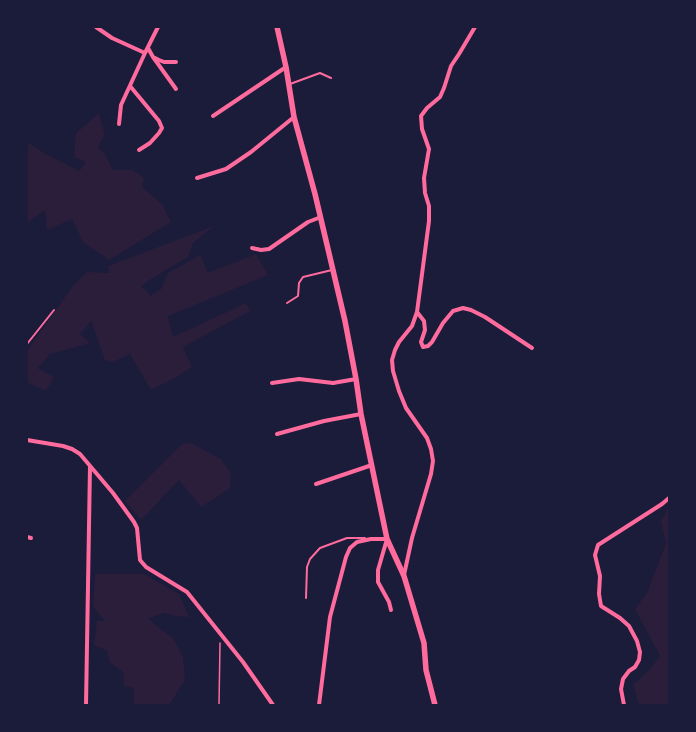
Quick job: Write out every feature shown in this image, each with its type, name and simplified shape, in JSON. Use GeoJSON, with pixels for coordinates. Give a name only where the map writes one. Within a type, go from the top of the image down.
{"type":"FeatureCollection","features":[{"type":"Feature","properties":{"kind":"street"},"geometry":{"type":"LineString","coordinates":[[96,27],[112,38],[145,53]]}},
{"type":"Feature","properties":{"kind":"street"},"geometry":{"type":"LineString","coordinates":[[119,124],[121,105],[158,27]]}},
{"type":"Feature","properties":{"kind":"street"},"geometry":{"type":"LineString","coordinates":[[277,27],[286,67],[294,117],[321,217],[345,321],[361,414],[387,539],[404,576],[424,643],[426,670],[436,704]]}},
{"type":"Feature","properties":{"kind":"street"},"geometry":{"type":"LineString","coordinates":[[404,576],[412,538],[430,474],[432,461],[431,449],[427,438],[406,408],[399,391],[393,371],[392,360],[399,342],[412,326],[417,312],[429,221],[424,178],[430,149],[422,128],[420,116],[426,108],[440,97],[450,66],[475,27]]}},
{"type":"Feature","properties":{"kind":"street"},"geometry":{"type":"LineString","coordinates":[[148,48],[176,89]]}},
{"type":"Feature","properties":{"kind":"street"},"geometry":{"type":"LineString","coordinates":[[153,57],[164,62],[176,62]]}},
{"type":"Feature","properties":{"kind":"street"},"geometry":{"type":"LineString","coordinates":[[212,116],[286,67]]}},
{"type":"Feature","properties":{"kind":"street"},"geometry":{"type":"LineString","coordinates":[[130,86],[159,121],[162,128],[150,143],[139,150]]}},
{"type":"Feature","properties":{"kind":"street"},"geometry":{"type":"LineString","coordinates":[[197,178],[226,169],[251,152],[294,117]]}},
{"type":"Feature","properties":{"kind":"street"},"geometry":{"type":"LineString","coordinates":[[252,248],[261,250],[269,249],[308,222],[321,217]]}},
{"type":"Feature","properties":{"kind":"street"},"geometry":{"type":"LineString","coordinates":[[417,312],[424,321],[425,330],[421,342],[423,347],[428,346],[432,342],[443,323],[453,311],[463,308],[485,317],[532,348]]}},
{"type":"Feature","properties":{"kind":"street"},"geometry":{"type":"LineString","coordinates":[[272,383],[299,379],[333,383],[356,380]]}},
{"type":"Feature","properties":{"kind":"street"},"geometry":{"type":"LineString","coordinates":[[277,434],[324,421],[361,414]]}},
{"type":"Feature","properties":{"kind":"street"},"geometry":{"type":"LineString","coordinates":[[27,440],[43,441],[72,449],[80,454],[134,522],[137,528],[140,560],[146,568],[187,592],[220,633],[273,705]]}},
{"type":"Feature","properties":{"kind":"street"},"geometry":{"type":"LineString","coordinates":[[86,705],[90,465]]}},
{"type":"Feature","properties":{"kind":"street"},"geometry":{"type":"LineString","coordinates":[[316,484],[372,465]]}},
{"type":"Feature","properties":{"kind":"street"},"geometry":{"type":"LineString","coordinates":[[624,705],[621,689],[623,679],[629,671],[635,667],[639,660],[640,652],[637,641],[629,626],[601,606],[599,594],[600,576],[595,555],[598,545],[669,498]]}},
{"type":"Feature","properties":{"kind":"street"},"geometry":{"type":"LineString","coordinates":[[319,705],[330,618],[346,557],[350,548],[357,542],[370,539],[387,539]]}},
{"type":"Feature","properties":{"kind":"street"},"geometry":{"type":"LineString","coordinates":[[387,539],[378,570],[378,582],[389,602],[391,610]]}},
{"type":"Feature","properties":{"kind":"lane"},"geometry":{"type":"LineString","coordinates":[[289,85],[320,73],[331,78]]}},
{"type":"Feature","properties":{"kind":"lane"},"geometry":{"type":"LineString","coordinates":[[287,303],[298,296],[299,283],[303,277],[333,270]]}},
{"type":"Feature","properties":{"kind":"lane"},"geometry":{"type":"LineString","coordinates":[[27,344],[54,310]]}},
{"type":"Feature","properties":{"kind":"lane"},"geometry":{"type":"LineString","coordinates":[[306,598],[307,566],[310,559],[320,548],[347,538],[370,539]]}},
{"type":"Feature","properties":{"kind":"path"},"geometry":{"type":"LineString","coordinates":[[219,705],[220,633]]}},
{"type":"Feature","properties":{"kind":"shaded area"},"geometry":{"type":"Polygon","coordinates":[[[99,113],[105,135],[98,147],[104,153],[113,170],[133,170],[144,178],[142,187],[162,204],[171,222],[109,260],[83,242],[72,219],[47,230],[45,210],[27,223],[27,142],[46,154],[79,171],[86,162],[74,157],[76,133],[99,113]]]}},
{"type":"Feature","properties":{"kind":"shaded area"},"geometry":{"type":"Polygon","coordinates":[[[214,226],[193,243],[188,257],[148,281],[141,287],[147,291],[150,296],[161,289],[168,273],[200,255],[208,273],[256,254],[268,275],[168,316],[173,337],[246,303],[250,311],[183,347],[192,367],[175,378],[151,390],[130,354],[113,362],[105,360],[91,321],[80,334],[90,343],[50,354],[38,368],[54,377],[46,391],[27,382],[27,351],[72,287],[87,272],[109,273],[108,266],[214,226]]]}},
{"type":"Feature","properties":{"kind":"shaded area"},"geometry":{"type":"Polygon","coordinates":[[[191,443],[221,459],[231,473],[230,488],[201,507],[179,480],[141,520],[125,501],[182,444],[191,443]]]}},
{"type":"Feature","properties":{"kind":"shaded area"},"geometry":{"type":"Polygon","coordinates":[[[669,506],[669,705],[639,705],[633,685],[649,670],[660,656],[635,609],[647,593],[666,543],[661,521],[669,506]]]}},
{"type":"Feature","properties":{"kind":"shaded area"},"geometry":{"type":"Polygon","coordinates":[[[95,574],[144,574],[179,594],[189,617],[164,613],[149,618],[155,625],[173,638],[183,657],[185,680],[169,705],[134,705],[134,688],[124,686],[124,673],[110,662],[107,651],[94,645],[97,621],[105,621],[93,607],[95,574]]]}}]}
